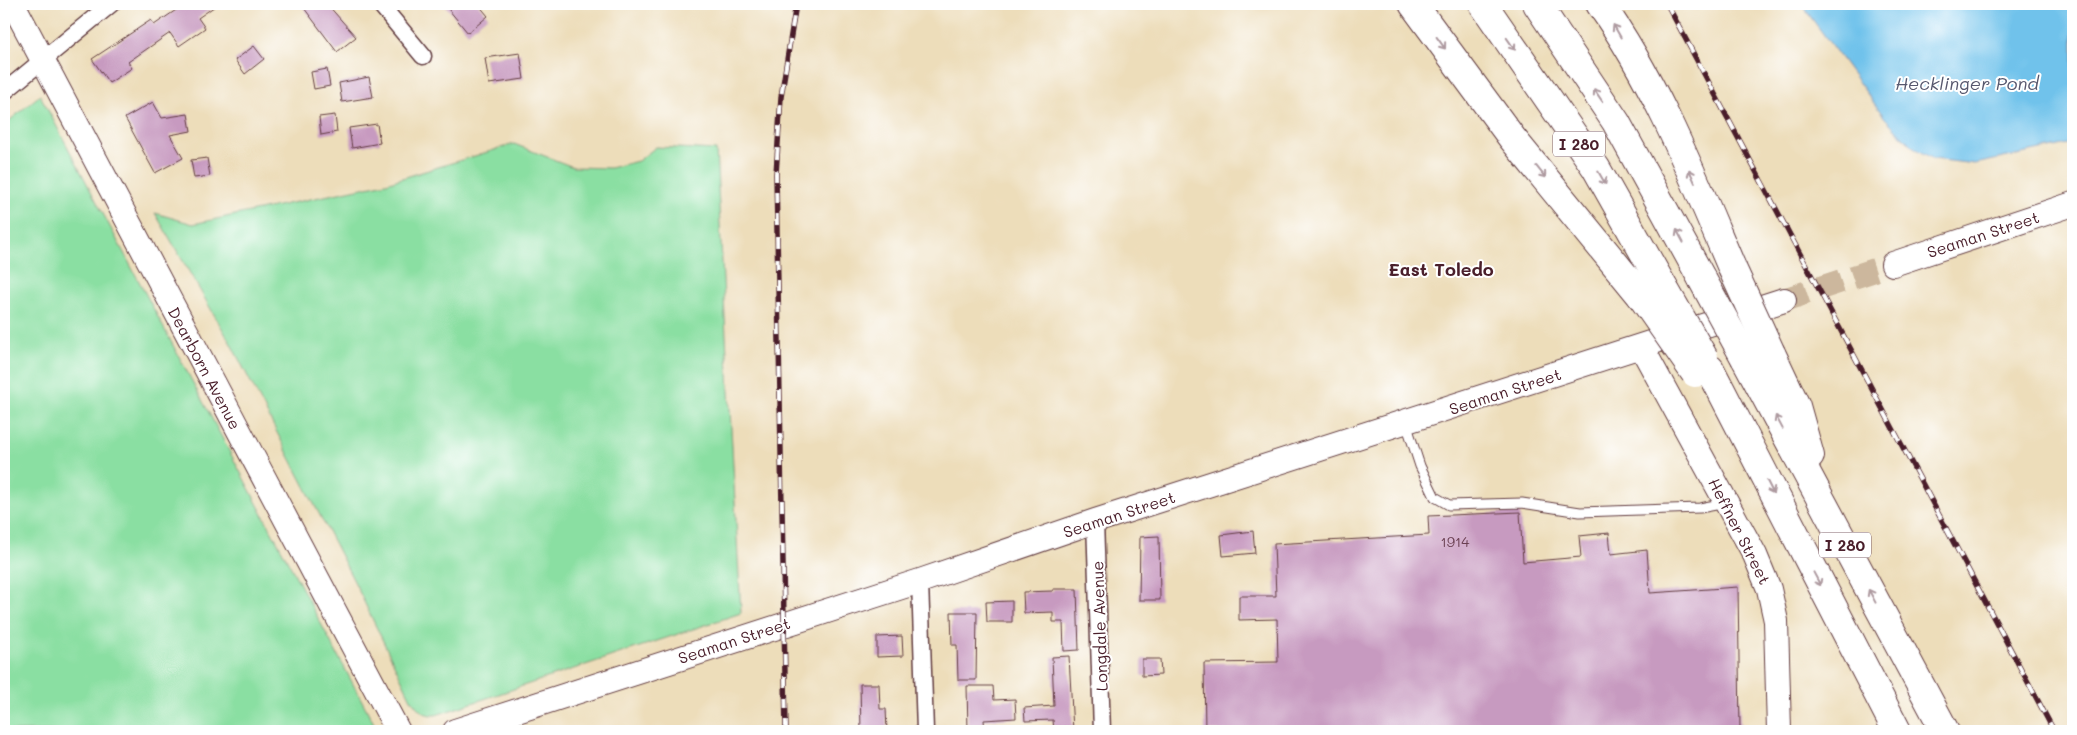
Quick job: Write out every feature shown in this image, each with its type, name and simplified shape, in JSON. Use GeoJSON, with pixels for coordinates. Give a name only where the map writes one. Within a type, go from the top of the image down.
{"type":"FeatureCollection","features":[{"type":"Feature","properties":{"kind":"highway"},"geometry":{"type":"LineString","coordinates":[[1413,4],[1512,138],[1654,293]]}},
{"type":"Feature","properties":{"kind":"highway","name":"I 280"},"geometry":{"type":"LineString","coordinates":[[1483,4],[1596,168],[1654,293],[1707,374],[1897,731]]}},
{"type":"Feature","properties":{"kind":"highway","name":"I 280"},"geometry":{"type":"LineString","coordinates":[[1536,4],[1616,122],[1945,731]]}},
{"type":"Feature","properties":{"kind":"highway"},"geometry":{"type":"LineString","coordinates":[[1600,4],[1640,70],[1666,119],[1796,406],[1826,511]]}},
{"type":"Feature","properties":{"kind":"highway"},"geometry":{"type":"LineString","coordinates":[[1891,631],[1953,731]]}},
{"type":"Feature","properties":{"kind":"street","name":"Dearborn Avenue"},"geometry":{"type":"LineString","coordinates":[[13,4],[398,731]]}},
{"type":"Feature","properties":{"kind":"street"},"geometry":{"type":"LineString","coordinates":[[4,92],[111,4]]}},
{"type":"Feature","properties":{"kind":"street"},"geometry":{"type":"LineString","coordinates":[[380,4],[423,56]]}},
{"type":"Feature","properties":{"kind":"street","name":"Seaman Street"},"geometry":{"type":"LineString","coordinates":[[1893,264],[2073,204]]}},
{"type":"Feature","properties":{"kind":"street","name":"Seaman Street"},"geometry":{"type":"LineString","coordinates":[[455,731],[920,581],[1095,521],[1642,348],[1784,300]]}},
{"type":"Feature","properties":{"kind":"street","name":"Heffner Street"},"geometry":{"type":"LineString","coordinates":[[1642,348],[1755,555],[1769,589],[1776,621],[1779,731]]}},
{"type":"Feature","properties":{"kind":"street","name":"Longdale Avenue"},"geometry":{"type":"LineString","coordinates":[[1095,521],[1102,731]]}},
{"type":"Feature","properties":{"kind":"street"},"geometry":{"type":"LineString","coordinates":[[920,581],[925,731]]}},
{"type":"Feature","properties":{"kind":"lane"},"geometry":{"type":"LineString","coordinates":[[1406,423],[1420,466],[1435,498],[1449,504],[1522,503],[1580,512],[1700,508],[1727,503]]}},
{"type":"Feature","properties":{"kind":"green space"},"geometry":{"type":"Polygon","coordinates":[[[40,95],[378,731],[4,731],[4,125],[40,95]]]}},
{"type":"Feature","properties":{"kind":"green space"},"geometry":{"type":"Polygon","coordinates":[[[514,144],[573,167],[610,168],[638,161],[656,147],[716,150],[741,613],[436,715],[431,715],[421,711],[411,699],[355,583],[230,342],[155,213],[193,224],[386,183],[514,144]]]}},
{"type":"Feature","properties":{"kind":"water","name":"Hecklinger Pond"},"geometry":{"type":"Polygon","coordinates":[[[1804,4],[2073,4],[2073,143],[1975,164],[1933,159],[1912,146],[1885,118],[1807,12],[1804,4]]]}},
{"type":"Feature","properties":{"kind":"building"},"geometry":{"type":"Polygon","coordinates":[[[185,4],[218,4],[198,18],[205,28],[179,46],[170,33],[128,62],[132,68],[109,83],[92,59],[151,20],[154,25],[185,4]]]}},
{"type":"Feature","properties":{"kind":"building"},"geometry":{"type":"Polygon","coordinates":[[[301,4],[327,4],[356,37],[337,52],[301,4]]]}},
{"type":"Feature","properties":{"kind":"building"},"geometry":{"type":"Polygon","coordinates":[[[444,4],[478,4],[488,16],[468,33],[444,4]]]}},
{"type":"Feature","properties":{"kind":"building"},"geometry":{"type":"Polygon","coordinates":[[[254,46],[264,59],[245,74],[235,60],[254,46]]]}},
{"type":"Feature","properties":{"kind":"building"},"geometry":{"type":"Polygon","coordinates":[[[520,53],[524,79],[489,84],[485,58],[520,53]]]}},
{"type":"Feature","properties":{"kind":"building"},"geometry":{"type":"Polygon","coordinates":[[[327,69],[330,86],[314,89],[311,72],[327,69]]]}},
{"type":"Feature","properties":{"kind":"building"},"geometry":{"type":"Polygon","coordinates":[[[369,77],[373,97],[342,102],[339,83],[369,77]]]}},
{"type":"Feature","properties":{"kind":"building"},"geometry":{"type":"Polygon","coordinates":[[[153,102],[162,118],[188,114],[191,131],[170,135],[183,158],[155,173],[125,118],[153,102]]]}},
{"type":"Feature","properties":{"kind":"building"},"geometry":{"type":"Polygon","coordinates":[[[335,115],[337,132],[321,135],[319,117],[335,115]]]}},
{"type":"Feature","properties":{"kind":"building"},"geometry":{"type":"Polygon","coordinates":[[[377,124],[380,143],[352,148],[349,128],[377,124]]]}},
{"type":"Feature","properties":{"kind":"building"},"geometry":{"type":"Polygon","coordinates":[[[207,158],[210,176],[194,178],[191,160],[207,158]]]}},
{"type":"Feature","properties":{"kind":"building"},"geometry":{"type":"Polygon","coordinates":[[[1520,512],[1523,562],[1581,557],[1579,536],[1609,533],[1611,554],[1647,550],[1650,593],[1738,587],[1740,731],[1205,731],[1204,663],[1278,662],[1277,619],[1239,620],[1239,596],[1276,596],[1274,544],[1429,535],[1428,516],[1520,512]]]}},
{"type":"Feature","properties":{"kind":"building"},"geometry":{"type":"Polygon","coordinates":[[[1253,531],[1255,553],[1223,556],[1221,535],[1253,531]]]}},
{"type":"Feature","properties":{"kind":"building"},"geometry":{"type":"Polygon","coordinates":[[[1159,536],[1160,600],[1139,600],[1140,537],[1159,536]]]}},
{"type":"Feature","properties":{"kind":"building"},"geometry":{"type":"Polygon","coordinates":[[[1053,589],[1077,589],[1079,650],[1064,651],[1063,622],[1053,622],[1053,612],[1024,613],[1023,592],[1053,591],[1053,589]]]}},
{"type":"Feature","properties":{"kind":"building"},"geometry":{"type":"Polygon","coordinates":[[[1012,601],[1012,622],[987,622],[986,602],[1012,601]]]}},
{"type":"Feature","properties":{"kind":"building"},"geometry":{"type":"Polygon","coordinates":[[[951,612],[977,612],[976,680],[958,680],[957,645],[952,645],[951,612]]]}},
{"type":"Feature","properties":{"kind":"building"},"geometry":{"type":"Polygon","coordinates":[[[902,636],[903,656],[877,657],[877,637],[902,636]]]}},
{"type":"Feature","properties":{"kind":"building"},"geometry":{"type":"Polygon","coordinates":[[[1069,656],[1073,731],[1054,731],[1053,720],[1025,721],[1024,708],[1054,706],[1052,657],[1069,656]]]}},
{"type":"Feature","properties":{"kind":"building"},"geometry":{"type":"Polygon","coordinates":[[[1142,659],[1160,659],[1161,675],[1142,676],[1142,659]]]}},
{"type":"Feature","properties":{"kind":"building"},"geometry":{"type":"Polygon","coordinates":[[[860,684],[879,684],[880,709],[886,709],[887,731],[861,731],[860,684]]]}},
{"type":"Feature","properties":{"kind":"building"},"geometry":{"type":"Polygon","coordinates":[[[967,686],[993,686],[994,700],[1015,699],[1016,718],[984,720],[985,731],[968,731],[967,686]]]}},
{"type":"Feature","properties":{"kind":"tunnel"},"geometry":{"type":"LineString","coordinates":[[1784,300],[1893,264]]}},
{"type":"Feature","properties":{"kind":"railway"},"geometry":{"type":"LineString","coordinates":[[786,731],[776,174],[781,97],[796,4]]}},
{"type":"Feature","properties":{"kind":"railway"},"geometry":{"type":"LineString","coordinates":[[1667,4],[2054,731]]}},
{"type":"Feature","properties":{"kind":"district","name":"East Toledo"},"geometry":{"type":"Point","coordinates":[1441,269]}}]}
